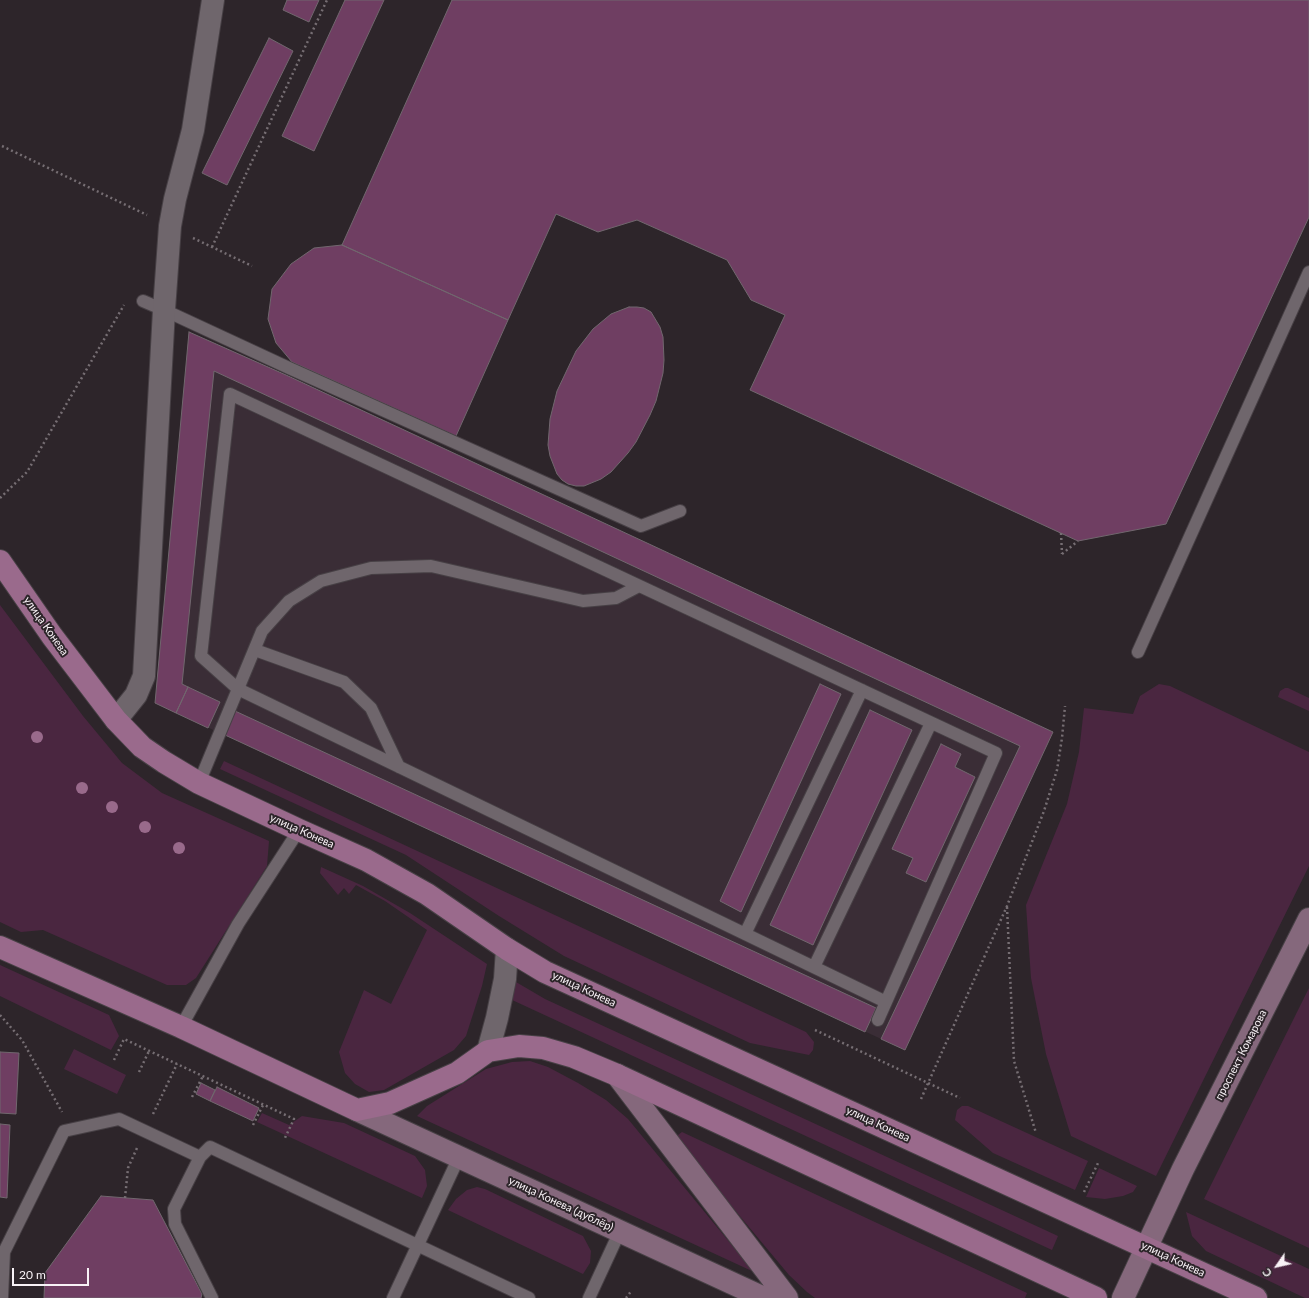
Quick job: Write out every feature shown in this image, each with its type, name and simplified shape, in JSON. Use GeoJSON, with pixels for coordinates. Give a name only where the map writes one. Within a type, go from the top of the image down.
{"type":"FeatureCollection","features":[{"type":"Feature","properties":{"kind":"main road","name":"улица Конева"},"geometry":{"type":"LineString","coordinates":[[0,561],[52,636],[116,720],[142,747],[199,783],[366,860],[427,894],[507,949],[546,972],[1256,1298]]}},
{"type":"Feature","properties":{"kind":"main road","name":"проспект Комарова"},"geometry":{"type":"LineString","coordinates":[[1123,1298],[1148,1248],[1183,1170],[1309,919]]}},
{"type":"Feature","properties":{"kind":"main road"},"geometry":{"type":"LineString","coordinates":[[0,947],[181,1027],[358,1110],[390,1102],[457,1073],[488,1051],[519,1046],[543,1048],[574,1057],[617,1075],[1096,1298]]}},
{"type":"Feature","properties":{"kind":"main road"},"geometry":{"type":"LineString","coordinates":[[617,1075],[787,1298]]}},
{"type":"Feature","properties":{"kind":"main road","name":"улица Конева (дублёр)"},"geometry":{"type":"LineString","coordinates":[[358,1110],[764,1298]]}},
{"type":"Feature","properties":{"kind":"street"},"geometry":{"type":"LineString","coordinates":[[116,720],[136,695],[144,676],[170,226],[175,199],[193,130],[213,0]]}},
{"type":"Feature","properties":{"kind":"street"},"geometry":{"type":"LineString","coordinates":[[488,1051],[505,979],[507,949]]}},
{"type":"Feature","properties":{"kind":"lane"},"geometry":{"type":"LineString","coordinates":[[1138,652],[1308,276]]}},
{"type":"Feature","properties":{"kind":"lane"},"geometry":{"type":"LineString","coordinates":[[143,301],[641,526],[680,511]]}},
{"type":"Feature","properties":{"kind":"lane"},"geometry":{"type":"LineString","coordinates":[[878,1020],[886,1002],[996,754],[230,394],[201,656],[238,689],[886,1002]]}},
{"type":"Feature","properties":{"kind":"lane"},"geometry":{"type":"LineString","coordinates":[[199,783],[262,631],[288,601],[321,581],[371,568],[431,566],[583,601],[616,598],[639,586]]}},
{"type":"Feature","properties":{"kind":"lane"},"geometry":{"type":"LineString","coordinates":[[254,650],[344,682],[371,708],[398,767]]}},
{"type":"Feature","properties":{"kind":"lane"},"geometry":{"type":"LineString","coordinates":[[745,934],[862,690]]}},
{"type":"Feature","properties":{"kind":"lane"},"geometry":{"type":"LineString","coordinates":[[814,967],[931,723]]}},
{"type":"Feature","properties":{"kind":"lane"},"geometry":{"type":"LineString","coordinates":[[181,1027],[238,924],[299,830]]}},
{"type":"Feature","properties":{"kind":"lane"},"geometry":{"type":"LineString","coordinates":[[2,1298],[4,1252],[64,1131],[119,1119],[200,1157]]}},
{"type":"Feature","properties":{"kind":"lane"},"geometry":{"type":"LineString","coordinates":[[212,1298],[175,1224],[174,1209],[200,1157],[210,1147],[529,1298]]}},
{"type":"Feature","properties":{"kind":"lane"},"geometry":{"type":"LineString","coordinates":[[393,1298],[459,1157]]}},
{"type":"Feature","properties":{"kind":"lane"},"geometry":{"type":"LineString","coordinates":[[589,1298],[620,1231]]}},
{"type":"Feature","properties":{"kind":"path"},"geometry":{"type":"LineString","coordinates":[[212,247],[327,0]]}},
{"type":"Feature","properties":{"kind":"path"},"geometry":{"type":"LineString","coordinates":[[2,146],[252,266]]}},
{"type":"Feature","properties":{"kind":"path"},"geometry":{"type":"LineString","coordinates":[[0,498],[27,472],[126,301]]}},
{"type":"Feature","properties":{"kind":"path"},"geometry":{"type":"LineString","coordinates":[[1061,533],[1062,554],[1078,541]]}},
{"type":"Feature","properties":{"kind":"path"},"geometry":{"type":"LineString","coordinates":[[921,1099],[1007,906],[1044,811],[1057,770],[1065,706]]}},
{"type":"Feature","properties":{"kind":"path"},"geometry":{"type":"LineString","coordinates":[[1007,906],[1014,1061],[1036,1133]]}},
{"type":"Feature","properties":{"kind":"path"},"geometry":{"type":"LineString","coordinates":[[0,1015],[22,1040],[54,1096]]}},
{"type":"Feature","properties":{"kind":"path"},"geometry":{"type":"LineString","coordinates":[[815,1030],[929,1082],[960,1098]]}},
{"type":"Feature","properties":{"kind":"path"},"geometry":{"type":"LineString","coordinates":[[114,1060],[124,1039],[149,1050],[294,1119],[284,1140]]}},
{"type":"Feature","properties":{"kind":"path"},"geometry":{"type":"LineString","coordinates":[[139,1072],[149,1050]]}},
{"type":"Feature","properties":{"kind":"path"},"geometry":{"type":"LineString","coordinates":[[192,1097],[202,1076]]}},
{"type":"Feature","properties":{"kind":"path"},"geometry":{"type":"LineString","coordinates":[[253,1126],[263,1105]]}},
{"type":"Feature","properties":{"kind":"path"},"geometry":{"type":"LineString","coordinates":[[1084,1192],[1099,1161]]}},
{"type":"Feature","properties":{"kind":"path"},"geometry":{"type":"LineString","coordinates":[[125,1198],[128,1168]]}},
{"type":"Feature","properties":{"kind":"path"},"geometry":{"type":"LineString","coordinates":[[626,1298],[632,1290]]}},
{"type":"Feature","properties":{"kind":"shaded area"},"geometry":{"type":"Polygon","coordinates":[[[189,332],[286,375],[1053,732],[905,1050],[155,703],[189,332]]]}},
{"type":"Feature","properties":{"kind":"shaded area"},"geometry":{"type":"Polygon","coordinates":[[[0,605],[83,716],[122,763],[162,793],[269,841],[267,866],[196,978],[186,985],[167,985],[43,930],[21,932],[0,922],[0,605]]]}},
{"type":"Feature","properties":{"kind":"shaded area"},"geometry":{"type":"Polygon","coordinates":[[[1159,684],[1170,686],[1309,752],[1309,866],[1156,1176],[1071,1136],[1046,1054],[1031,978],[1026,905],[1067,804],[1079,752],[1084,708],[1133,714],[1140,696],[1159,684]]]}},
{"type":"Feature","properties":{"kind":"shaded area"},"geometry":{"type":"Polygon","coordinates":[[[1285,688],[1309,698],[1309,711],[1278,697],[1280,691],[1285,688]]]}},
{"type":"Feature","properties":{"kind":"shaded area"},"geometry":{"type":"Polygon","coordinates":[[[224,761],[806,1032],[814,1042],[813,1050],[809,1055],[750,1043],[564,956],[499,916],[406,855],[220,769],[224,761]]]}},
{"type":"Feature","properties":{"kind":"shaded area"},"geometry":{"type":"Polygon","coordinates":[[[321,867],[363,886],[410,913],[487,964],[482,986],[466,1036],[454,1050],[384,1090],[369,1092],[355,1084],[345,1073],[339,1052],[364,990],[391,1004],[427,930],[385,901],[356,885],[349,894],[344,888],[338,895],[320,873],[321,867]]]}},
{"type":"Feature","properties":{"kind":"shaded area"},"geometry":{"type":"Polygon","coordinates":[[[0,965],[109,1015],[119,1036],[111,1050],[0,996],[0,965]]]}},
{"type":"Feature","properties":{"kind":"shaded area"},"geometry":{"type":"Polygon","coordinates":[[[516,982],[545,999],[1058,1236],[1052,1250],[510,999],[516,982]]]}},
{"type":"Feature","properties":{"kind":"shaded area"},"geometry":{"type":"Polygon","coordinates":[[[1309,988],[1309,1248],[1204,1199],[1309,988]]]}},
{"type":"Feature","properties":{"kind":"shaded area"},"geometry":{"type":"Polygon","coordinates":[[[74,1049],[126,1075],[117,1094],[64,1069],[74,1049]]]}},
{"type":"Feature","properties":{"kind":"shaded area"},"geometry":{"type":"Polygon","coordinates":[[[530,1061],[548,1067],[578,1083],[606,1100],[628,1119],[754,1272],[417,1116],[427,1106],[486,1069],[512,1062],[530,1061]]]}},
{"type":"Feature","properties":{"kind":"shaded area"},"geometry":{"type":"Polygon","coordinates":[[[962,1106],[968,1106],[1088,1161],[1075,1190],[993,1153],[955,1120],[957,1110],[962,1106]]]}},
{"type":"Feature","properties":{"kind":"shaded area"},"geometry":{"type":"Polygon","coordinates":[[[262,1113],[289,1125],[302,1116],[344,1123],[415,1156],[425,1170],[427,1186],[422,1198],[257,1122],[262,1113]]]}},
{"type":"Feature","properties":{"kind":"shaded area"},"geometry":{"type":"Polygon","coordinates":[[[682,1132],[1027,1293],[1025,1298],[815,1298],[789,1275],[678,1142],[678,1135],[682,1132]]]}},
{"type":"Feature","properties":{"kind":"shaded area"},"geometry":{"type":"Polygon","coordinates":[[[1099,1168],[1137,1186],[1133,1192],[1123,1196],[1105,1199],[1086,1197],[1099,1168]]]}},
{"type":"Feature","properties":{"kind":"shaded area"},"geometry":{"type":"Polygon","coordinates":[[[477,1187],[485,1189],[583,1236],[591,1251],[590,1263],[583,1274],[448,1210],[456,1199],[467,1190],[477,1187]]]}},
{"type":"Feature","properties":{"kind":"shaded area"},"geometry":{"type":"Polygon","coordinates":[[[1186,1212],[1309,1269],[1309,1298],[1305,1298],[1206,1251],[1192,1236],[1186,1212]]]}},
{"type":"Feature","properties":{"kind":"building"},"geometry":{"type":"Polygon","coordinates":[[[287,0],[319,0],[309,22],[283,10],[287,0]]]}},
{"type":"Feature","properties":{"kind":"building"},"geometry":{"type":"Polygon","coordinates":[[[345,0],[384,0],[314,151],[282,136],[345,0]]]}},
{"type":"Feature","properties":{"kind":"building"},"geometry":{"type":"Polygon","coordinates":[[[452,0],[1309,0],[1309,217],[1166,524],[1078,541],[750,390],[785,315],[751,300],[727,260],[637,220],[598,232],[556,214],[508,320],[342,245],[452,0]]]}},
{"type":"Feature","properties":{"kind":"building"},"geometry":{"type":"Polygon","coordinates":[[[269,38],[293,51],[227,185],[202,173],[269,38]]]}},
{"type":"Feature","properties":{"kind":"building"},"geometry":{"type":"Polygon","coordinates":[[[342,245],[508,320],[456,436],[292,362],[276,343],[268,319],[272,289],[291,264],[314,248],[342,245]]]}},
{"type":"Feature","properties":{"kind":"building"},"geometry":{"type":"Polygon","coordinates":[[[629,307],[644,308],[651,312],[660,327],[663,337],[663,373],[656,401],[636,442],[611,472],[601,479],[584,486],[568,484],[557,474],[550,456],[548,445],[550,419],[557,391],[576,351],[593,329],[611,314],[629,307]]]}},
{"type":"Feature","properties":{"kind":"building"},"geometry":{"type":"Polygon","coordinates":[[[189,332],[286,375],[1053,732],[905,1050],[881,1039],[1020,746],[214,371],[182,684],[188,687],[176,713],[155,703],[189,332]]]}},
{"type":"Feature","properties":{"kind":"building"},"geometry":{"type":"Polygon","coordinates":[[[820,684],[841,694],[741,912],[720,901],[820,684]]]}},
{"type":"Feature","properties":{"kind":"building"},"geometry":{"type":"Polygon","coordinates":[[[188,687],[220,702],[208,728],[176,713],[188,687]]]}},
{"type":"Feature","properties":{"kind":"building"},"geometry":{"type":"Polygon","coordinates":[[[870,710],[912,730],[813,945],[770,925],[870,710]]]}},
{"type":"Feature","properties":{"kind":"building"},"geometry":{"type":"Polygon","coordinates":[[[235,711],[876,1008],[865,1032],[225,735],[235,711]]]}},
{"type":"Feature","properties":{"kind":"building"},"geometry":{"type":"Polygon","coordinates":[[[941,744],[961,754],[955,767],[975,777],[926,882],[906,873],[913,858],[892,849],[941,744]]]}},
{"type":"Feature","properties":{"kind":"building"},"geometry":{"type":"Polygon","coordinates":[[[0,1052],[19,1053],[16,1114],[0,1113],[0,1052]]]}},
{"type":"Feature","properties":{"kind":"building"},"geometry":{"type":"Polygon","coordinates":[[[201,1083],[215,1090],[210,1101],[196,1094],[201,1083]]]}},
{"type":"Feature","properties":{"kind":"building"},"geometry":{"type":"Polygon","coordinates":[[[217,1087],[259,1108],[253,1121],[210,1101],[217,1087]]]}},
{"type":"Feature","properties":{"kind":"building"},"geometry":{"type":"Polygon","coordinates":[[[0,1124],[10,1125],[7,1198],[0,1197],[0,1124]]]}},
{"type":"Feature","properties":{"kind":"building"},"geometry":{"type":"Polygon","coordinates":[[[101,1196],[153,1200],[202,1294],[201,1298],[44,1298],[45,1273],[101,1196]]]}}]}
